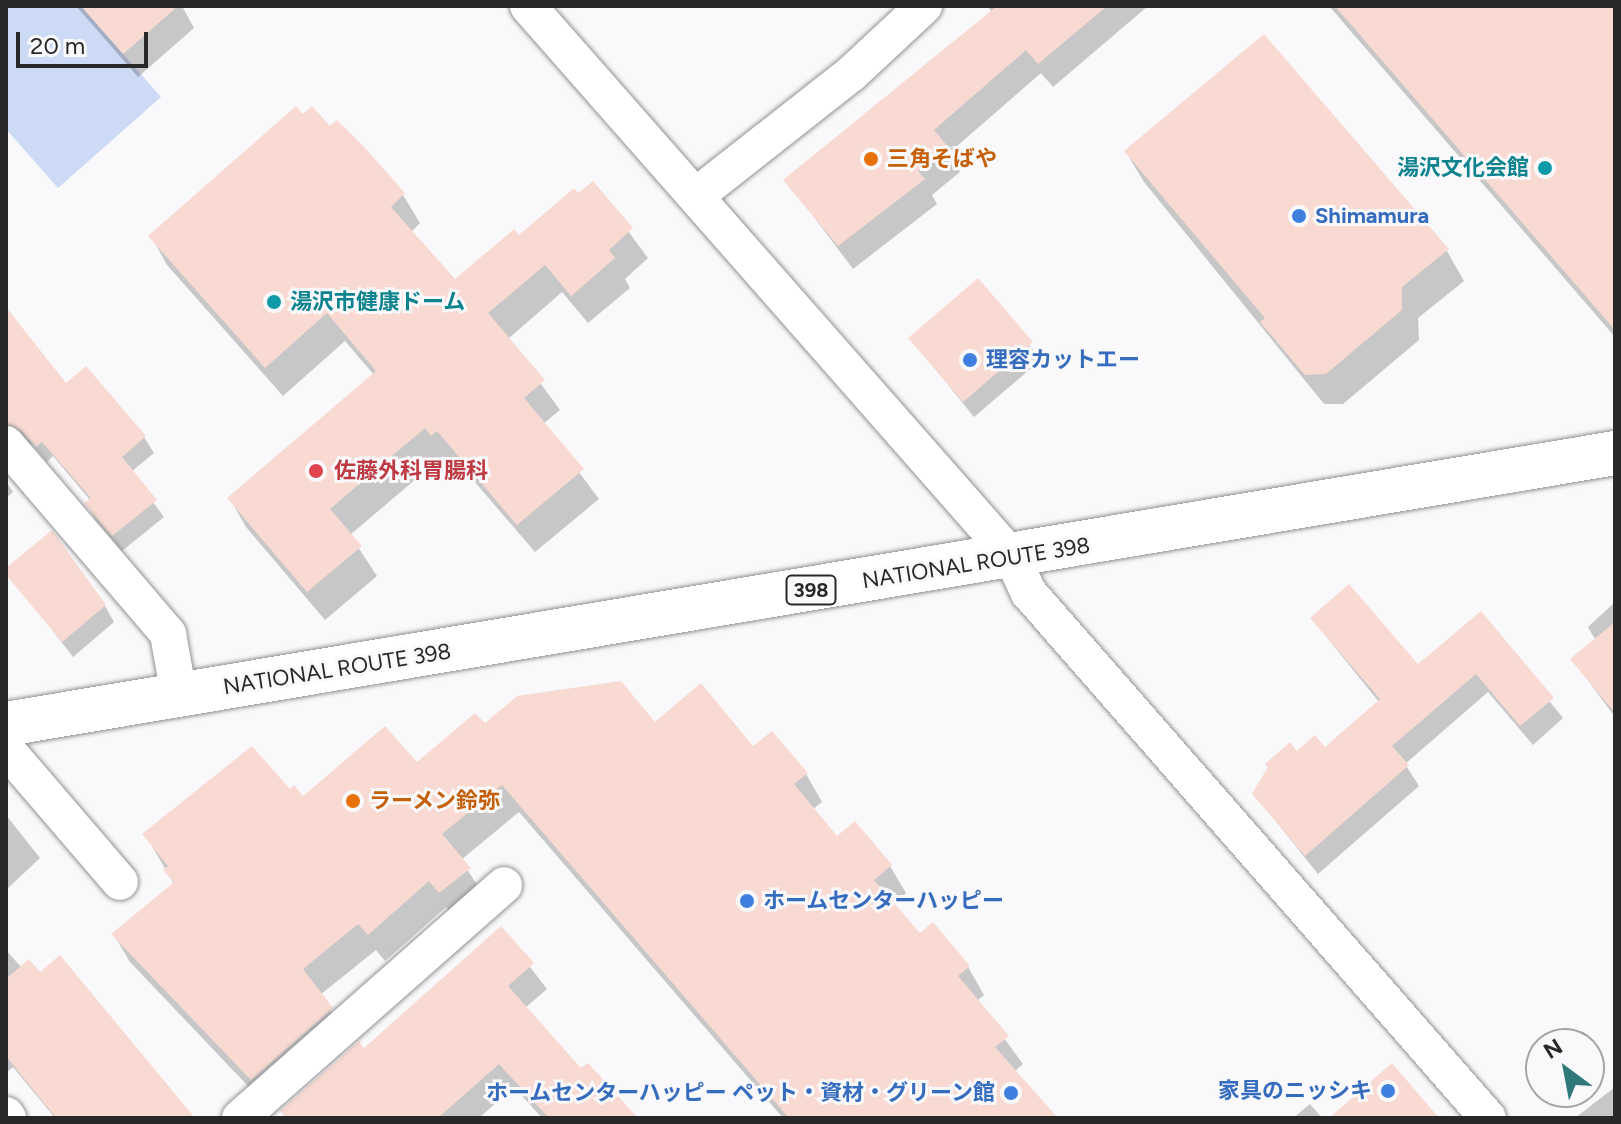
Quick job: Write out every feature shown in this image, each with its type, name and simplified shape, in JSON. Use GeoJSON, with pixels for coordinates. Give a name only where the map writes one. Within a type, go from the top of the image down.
{"type":"FeatureCollection","features":[{"type":"Feature","properties":{"kind":"highway","name":"NATIONAL ROUTE 398"},"geometry":{"type":"LineString","coordinates":[[6,724],[1012,557],[1615,453]]}},
{"type":"Feature","properties":{"kind":"street"},"geometry":{"type":"LineString","coordinates":[[528,6],[1012,557],[1029,593],[1488,1118]]}},
{"type":"Feature","properties":{"kind":"street"},"geometry":{"type":"LineString","coordinates":[[697,195],[851,74],[924,6]]}},
{"type":"Feature","properties":{"kind":"street"},"geometry":{"type":"LineString","coordinates":[[6,444],[168,634],[179,695]]}},
{"type":"Feature","properties":{"kind":"street"},"geometry":{"type":"LineString","coordinates":[[6,749],[120,882]]}},
{"type":"Feature","properties":{"kind":"street"},"geometry":{"type":"LineString","coordinates":[[240,1118],[504,885]]}},
{"type":"Feature","properties":{"kind":"shaded area"},"geometry":{"type":"Polygon","coordinates":[[[6,6],[81,6],[161,97],[58,188],[6,129],[6,6]]]}},
{"type":"Feature","properties":{"kind":"building"},"geometry":{"type":"Polygon","coordinates":[[[81,6],[178,6],[123,54],[81,6]]]}},
{"type":"Feature","properties":{"kind":"building"},"geometry":{"type":"Polygon","coordinates":[[[997,6],[1107,6],[1038,64],[1026,50],[934,130],[948,147],[918,171],[925,179],[838,246],[783,180],[997,6]]]}},
{"type":"Feature","properties":{"kind":"building","name":"湯沢文化会館"},"geometry":{"type":"Polygon","coordinates":[[[1335,6],[1615,6],[1615,330],[1335,6]]]}},
{"type":"Feature","properties":{"kind":"building","name":"Shimamura"},"geometry":{"type":"Polygon","coordinates":[[[1264,34],[1449,249],[1402,287],[1402,310],[1326,374],[1305,375],[1260,322],[1265,318],[1124,151],[1264,34]]]}},
{"type":"Feature","properties":{"kind":"building"},"geometry":{"type":"Polygon","coordinates":[[[296,106],[303,114],[312,106],[330,126],[337,120],[366,149],[405,193],[391,207],[455,279],[514,229],[519,235],[574,188],[578,193],[593,181],[633,228],[609,250],[615,258],[571,296],[545,265],[488,313],[545,380],[524,398],[584,469],[517,525],[437,431],[431,436],[425,428],[330,509],[362,546],[307,592],[227,498],[376,371],[327,313],[265,368],[148,236],[296,106]]]}},
{"type":"Feature","properties":{"kind":"building","name":"理容カットエー"},"geometry":{"type":"Polygon","coordinates":[[[978,278],[1033,342],[963,402],[908,338],[978,278]]]}},
{"type":"Feature","properties":{"kind":"building"},"geometry":{"type":"Polygon","coordinates":[[[6,307],[66,383],[86,366],[146,436],[122,457],[157,500],[112,536],[84,503],[91,498],[42,442],[36,447],[21,430],[6,424],[6,307]]]}},
{"type":"Feature","properties":{"kind":"building"},"geometry":{"type":"Polygon","coordinates":[[[52,530],[106,605],[62,642],[6,575],[6,568],[52,530]]]}},
{"type":"Feature","properties":{"kind":"building"},"geometry":{"type":"Polygon","coordinates":[[[1349,584],[1418,664],[1481,611],[1554,698],[1520,726],[1476,674],[1392,746],[1409,765],[1305,856],[1252,794],[1268,767],[1265,764],[1290,742],[1297,751],[1315,735],[1325,747],[1380,699],[1310,618],[1349,584]]]}},
{"type":"Feature","properties":{"kind":"building"},"geometry":{"type":"Polygon","coordinates":[[[1615,622],[1615,713],[1570,659],[1615,622]]]}},
{"type":"Feature","properties":{"kind":"building","name":"ホームセンターハッピー"},"geometry":{"type":"Polygon","coordinates":[[[621,681],[655,722],[701,683],[753,746],[772,731],[808,773],[794,784],[837,836],[855,821],[892,865],[874,880],[920,933],[933,922],[970,966],[958,976],[1009,1036],[995,1047],[1058,1118],[789,1118],[502,785],[442,834],[471,868],[439,893],[429,881],[368,935],[358,924],[303,969],[333,1008],[251,1080],[111,934],[174,882],[163,870],[168,866],[142,834],[252,746],[290,789],[294,785],[303,796],[385,726],[417,762],[475,713],[485,723],[517,696],[621,681]]]}},
{"type":"Feature","properties":{"kind":"building"},"geometry":{"type":"Polygon","coordinates":[[[501,926],[534,963],[508,986],[581,1068],[588,1063],[638,1118],[549,1118],[499,1064],[438,1118],[287,1118],[280,1111],[359,1041],[364,1048],[501,926]]]}},
{"type":"Feature","properties":{"kind":"building"},"geometry":{"type":"Polygon","coordinates":[[[60,955],[195,1118],[56,1118],[6,1056],[6,979],[29,959],[40,972],[60,955]]]}},
{"type":"Feature","properties":{"kind":"building","name":"家具のニッシキ"},"geometry":{"type":"Polygon","coordinates":[[[1392,1063],[1439,1118],[1329,1118],[1392,1063]]]}},
{"type":"Feature","properties":{"kind":"place","name":"三角そばや"},"geometry":{"type":"Point","coordinates":[871,159]}},
{"type":"Feature","properties":{"kind":"place","name":"湯沢文化会館"},"geometry":{"type":"Point","coordinates":[1545,168]}},
{"type":"Feature","properties":{"kind":"place","name":"Shimamura"},"geometry":{"type":"Point","coordinates":[1299,216]}},
{"type":"Feature","properties":{"kind":"place","name":"湯沢市健康ドーム"},"geometry":{"type":"Point","coordinates":[274,302]}},
{"type":"Feature","properties":{"kind":"place","name":"理容カットエー"},"geometry":{"type":"Point","coordinates":[970,360]}},
{"type":"Feature","properties":{"kind":"place","name":"佐藤外科胃腸科"},"geometry":{"type":"Point","coordinates":[316,471]}},
{"type":"Feature","properties":{"kind":"place","name":"ラーメン鈴弥"},"geometry":{"type":"Point","coordinates":[353,801]}},
{"type":"Feature","properties":{"kind":"place","name":"ホームセンターハッピー"},"geometry":{"type":"Point","coordinates":[747,901]}},
{"type":"Feature","properties":{"kind":"place","name":"家具のニッシキ"},"geometry":{"type":"Point","coordinates":[1388,1091]}},
{"type":"Feature","properties":{"kind":"place","name":"ホームセンターハッピー ペット・資材・グリーン館"},"geometry":{"type":"Point","coordinates":[1011,1093]}}]}
